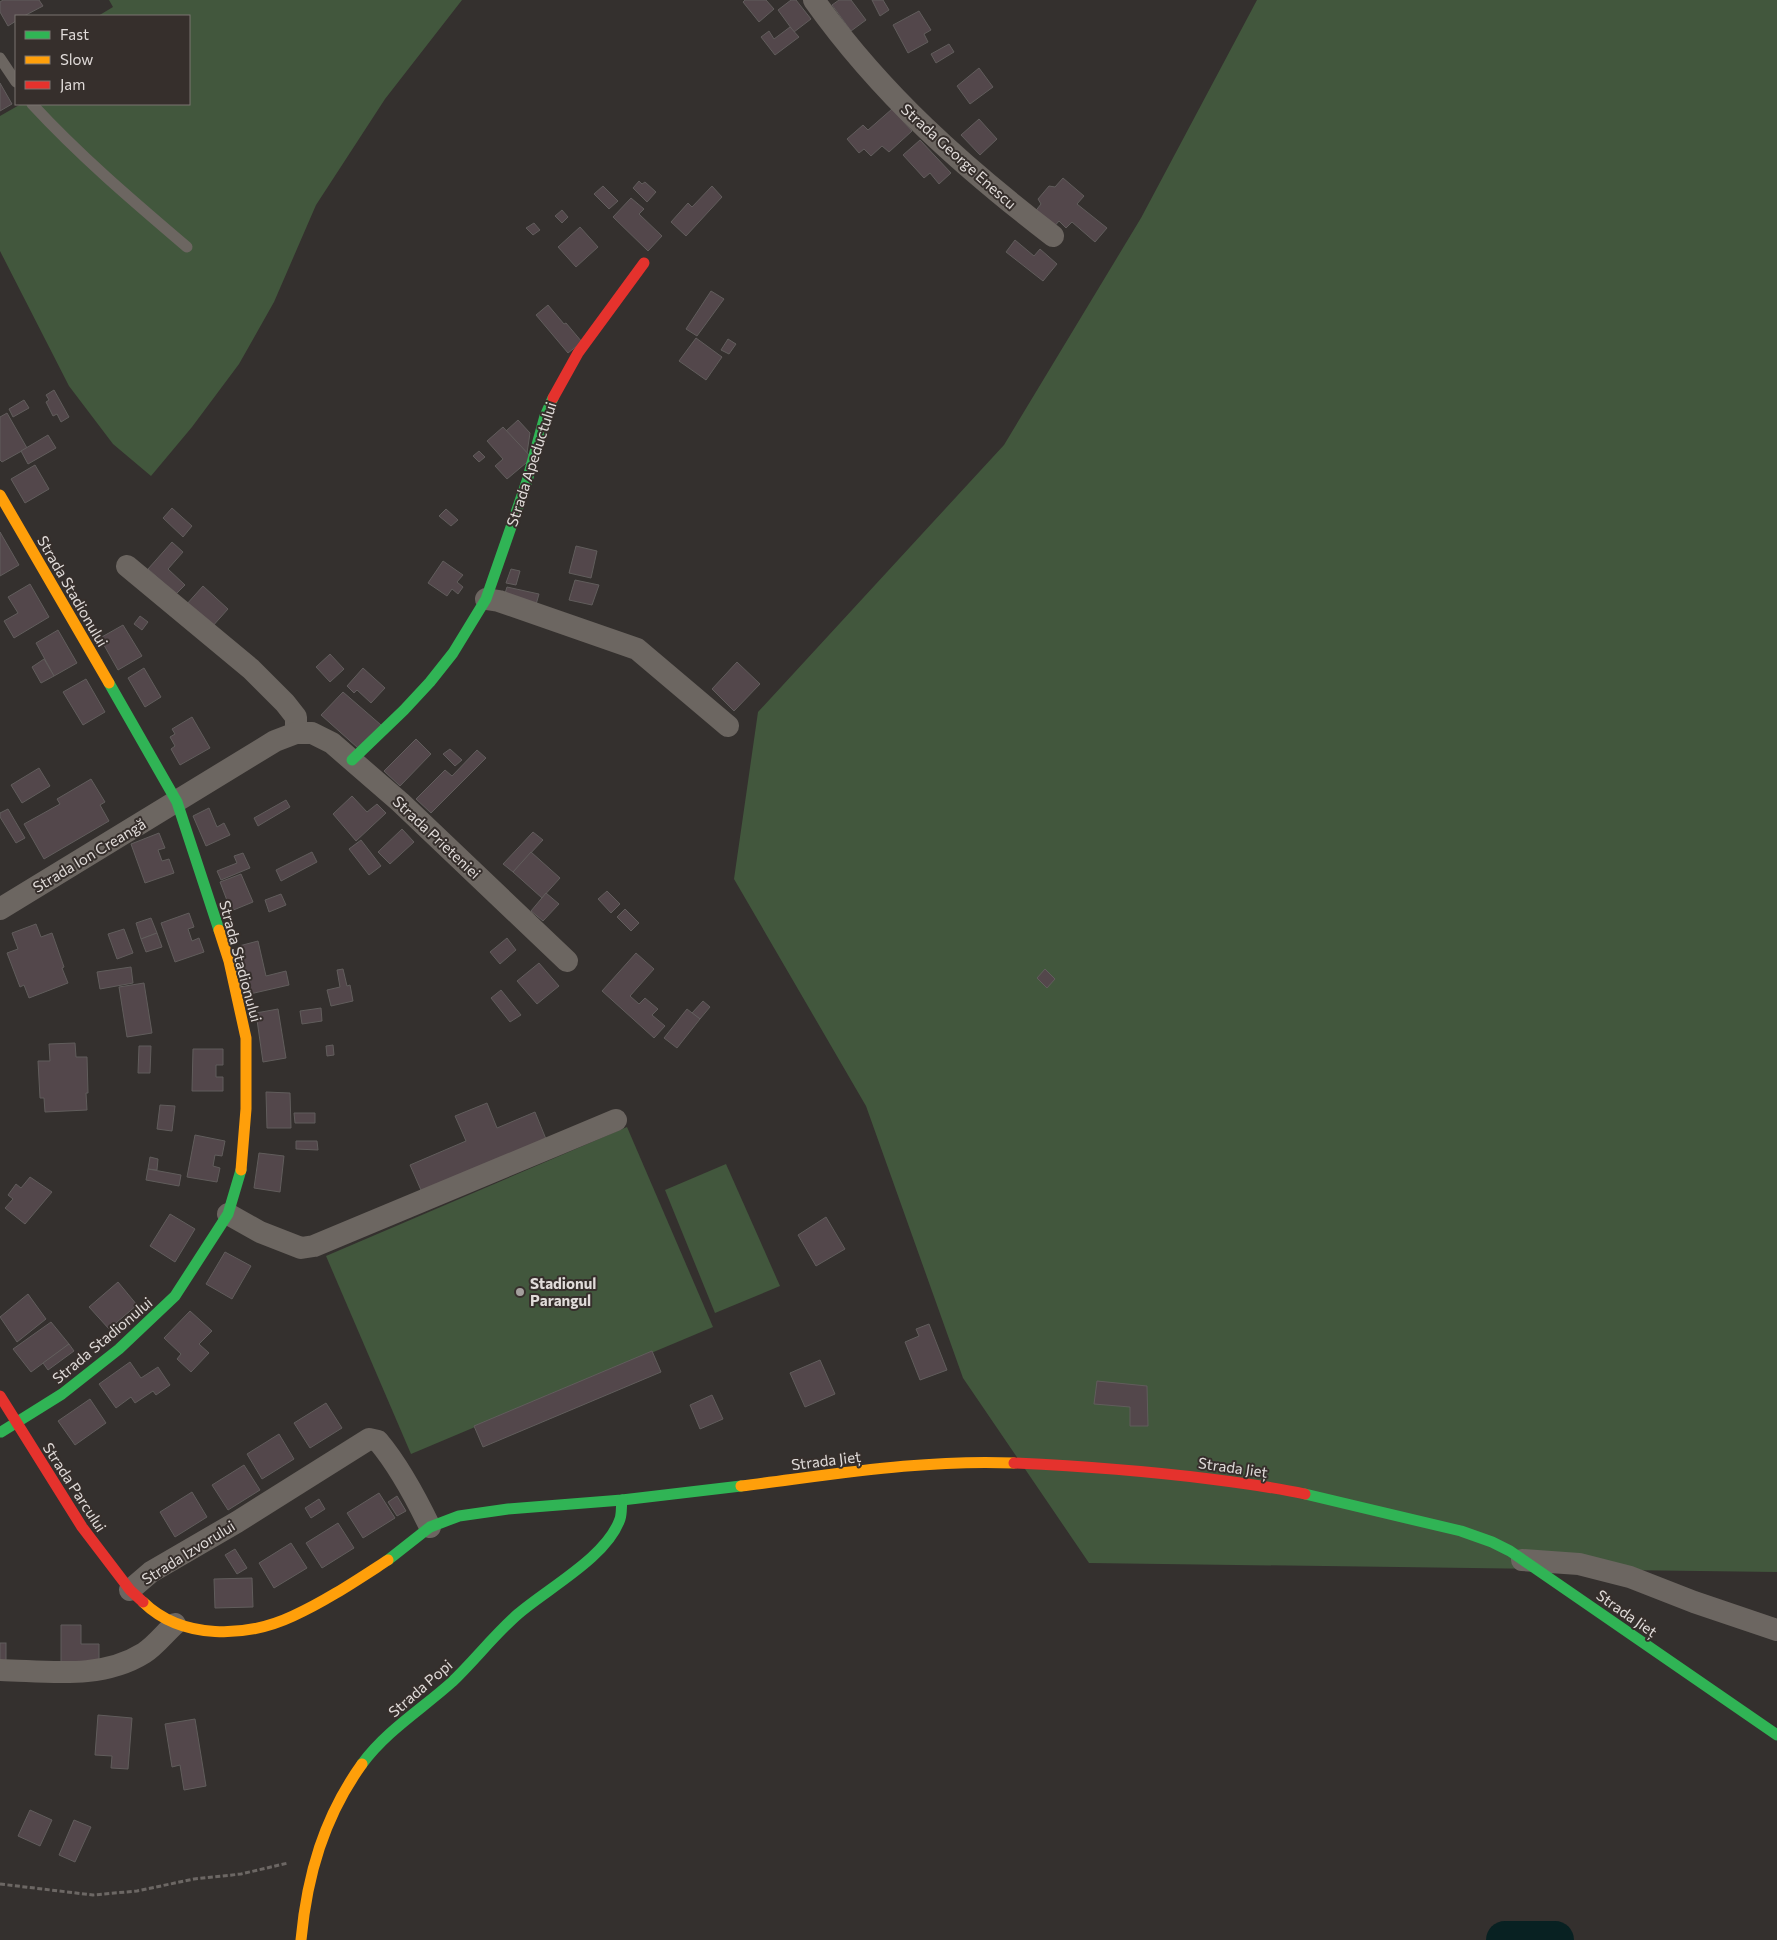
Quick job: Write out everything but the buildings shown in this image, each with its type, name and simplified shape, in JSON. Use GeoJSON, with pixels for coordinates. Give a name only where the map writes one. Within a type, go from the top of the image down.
{"type":"FeatureCollection","features":[{"type":"Feature","properties":{"kind":"street","name":"Strada George Enescu"},"geometry":{"type":"LineString","coordinates":[[814,0],[839,35],[874,77],[926,131],[1005,199],[1053,236]]}},
{"type":"Feature","properties":{"kind":"street","name":"Strada Apeductului"},"geometry":{"type":"LineString","coordinates":[[352,760],[430,682],[453,653],[486,599],[492,577],[527,481],[545,416],[558,386],[584,345],[644,263]]}},
{"type":"Feature","properties":{"kind":"street","name":"Strada Stadionului"},"geometry":{"type":"LineString","coordinates":[[0,495],[178,802],[229,961],[246,1038],[246,1110],[241,1169],[228,1214],[175,1296],[119,1349],[62,1394],[0,1432]]}},
{"type":"Feature","properties":{"kind":"street"},"geometry":{"type":"LineString","coordinates":[[127,566],[251,668],[296,717],[296,733],[276,741],[233,765],[178,802]]}},
{"type":"Feature","properties":{"kind":"street"},"geometry":{"type":"LineString","coordinates":[[486,599],[509,604],[637,649],[728,726]]}},
{"type":"Feature","properties":{"kind":"street","name":"Strada Prieteniei"},"geometry":{"type":"LineString","coordinates":[[296,733],[312,733],[332,743],[400,802],[567,961]]}},
{"type":"Feature","properties":{"kind":"street","name":"Strada Ion Creangă"},"geometry":{"type":"LineString","coordinates":[[0,909],[178,802]]}},
{"type":"Feature","properties":{"kind":"street"},"geometry":{"type":"LineString","coordinates":[[228,1214],[252,1228],[300,1248],[314,1246],[616,1120]]}},
{"type":"Feature","properties":{"kind":"street","name":"Strada Parcului"},"geometry":{"type":"LineString","coordinates":[[0,1396],[82,1527],[130,1590]]}},
{"type":"Feature","properties":{"kind":"street","name":"Strada Izvorului"},"geometry":{"type":"LineString","coordinates":[[430,1527],[420,1505],[391,1459],[378,1441],[369,1439],[254,1512],[151,1572],[130,1590],[154,1614],[175,1624],[209,1632],[261,1628],[292,1617],[336,1593],[399,1553],[430,1527],[459,1516],[508,1509],[622,1500]]}},
{"type":"Feature","properties":{"kind":"street","name":"Strada Jieț"},"geometry":{"type":"LineString","coordinates":[[622,1500],[898,1467],[990,1462],[1064,1465],[1163,1473],[1278,1488],[1460,1531],[1492,1542],[1522,1560],[1777,1735]]}},
{"type":"Feature","properties":{"kind":"street","name":"Strada Popi"},"geometry":{"type":"LineString","coordinates":[[301,1940],[302,1922],[314,1858],[332,1809],[352,1777],[384,1739],[460,1675],[491,1640],[524,1609],[581,1567],[606,1543],[620,1520],[622,1500]]}},
{"type":"Feature","properties":{"kind":"street"},"geometry":{"type":"LineString","coordinates":[[1522,1560],[1579,1564],[1630,1577],[1694,1602],[1777,1630]]}},
{"type":"Feature","properties":{"kind":"street"},"geometry":{"type":"LineString","coordinates":[[0,1670],[97,1671],[118,1666],[145,1652],[175,1624]]}},
{"type":"Feature","properties":{"kind":"lane"},"geometry":{"type":"LineString","coordinates":[[0,58],[15,80]]}},
{"type":"Feature","properties":{"kind":"lane"},"geometry":{"type":"LineString","coordinates":[[33,105],[64,139],[96,169],[187,247]]}},
{"type":"Feature","properties":{"kind":"path"},"geometry":{"type":"LineString","coordinates":[[0,1884],[93,1895],[128,1892],[194,1879],[241,1874],[314,1858]]}},
{"type":"Feature","properties":{"kind":"green space"},"geometry":{"type":"Polygon","coordinates":[[[109,0],[462,0],[385,99],[316,205],[274,302],[239,364],[192,427],[151,476],[113,444],[69,386],[0,251],[0,116],[19,105],[190,105],[190,15],[100,15],[113,7],[109,0]]]}},
{"type":"Feature","properties":{"kind":"green space"},"geometry":{"type":"Polygon","coordinates":[[[1257,0],[1777,0],[1777,1572],[1089,1563],[963,1378],[866,1106],[734,879],[758,712],[1004,445],[1141,218],[1257,0]]]}},
{"type":"Feature","properties":{"kind":"green space","name":"Stadionul Parangul"},"geometry":{"type":"Polygon","coordinates":[[[627,1127],[713,1327],[411,1454],[326,1256],[627,1127]]]}},
{"type":"Feature","properties":{"kind":"green space"},"geometry":{"type":"Polygon","coordinates":[[[726,1164],[780,1286],[715,1313],[665,1190],[726,1164]]]}},
{"type":"Feature","properties":{"kind":"waterway"},"geometry":{"type":"LineString","coordinates":[[1505,1940],[1555,1940]]}},
{"type":"Feature","properties":{"kind":"traffic: fast"},"geometry":{"type":"LineString","coordinates":[[352,760],[430,682],[453,653],[486,599],[527,481],[545,416],[553,398]]}},
{"type":"Feature","properties":{"kind":"traffic: fast"},"geometry":{"type":"LineString","coordinates":[[109,683],[177,802],[219,930]]}},
{"type":"Feature","properties":{"kind":"traffic: fast"},"geometry":{"type":"LineString","coordinates":[[1,1432],[62,1394],[119,1349],[175,1296],[228,1214],[241,1170]]}},
{"type":"Feature","properties":{"kind":"traffic: fast"},"geometry":{"type":"LineString","coordinates":[[388,1560],[430,1527],[459,1516],[508,1509],[622,1500],[741,1486]]}},
{"type":"Feature","properties":{"kind":"traffic: fast"},"geometry":{"type":"LineString","coordinates":[[1305,1494],[1461,1531],[1492,1542],[1510,1551],[1777,1735]]}},
{"type":"Feature","properties":{"kind":"traffic: fast"},"geometry":{"type":"LineString","coordinates":[[362,1764],[382,1741],[452,1682],[518,1614],[575,1571],[603,1546],[613,1533],[620,1519],[622,1500]]}},
{"type":"Feature","properties":{"kind":"traffic: slow"},"geometry":{"type":"LineString","coordinates":[[0,495],[109,683]]}},
{"type":"Feature","properties":{"kind":"traffic: slow"},"geometry":{"type":"LineString","coordinates":[[219,930],[229,961],[246,1038],[246,1109],[241,1170]]}},
{"type":"Feature","properties":{"kind":"traffic: slow"},"geometry":{"type":"LineString","coordinates":[[741,1486],[843,1473],[946,1463],[1014,1463]]}},
{"type":"Feature","properties":{"kind":"traffic: slow"},"geometry":{"type":"LineString","coordinates":[[143,1602],[159,1614],[176,1623],[195,1629],[215,1632],[255,1628],[275,1623],[317,1604],[388,1560]]}},
{"type":"Feature","properties":{"kind":"traffic: slow"},"geometry":{"type":"LineString","coordinates":[[301,1940],[308,1893],[319,1848],[337,1805],[362,1764]]}},
{"type":"Feature","properties":{"kind":"traffic: jam"},"geometry":{"type":"LineString","coordinates":[[553,398],[578,353],[644,263]]}},
{"type":"Feature","properties":{"kind":"traffic: jam"},"geometry":{"type":"LineString","coordinates":[[0,1396],[82,1527],[130,1590],[143,1602]]}},
{"type":"Feature","properties":{"kind":"traffic: jam"},"geometry":{"type":"LineString","coordinates":[[1014,1463],[1186,1476],[1258,1485],[1305,1494]]}},
{"type":"Feature","properties":{"kind":"place","name":"Stadionul Parangul"},"geometry":{"type":"Point","coordinates":[520,1292]}}]}
